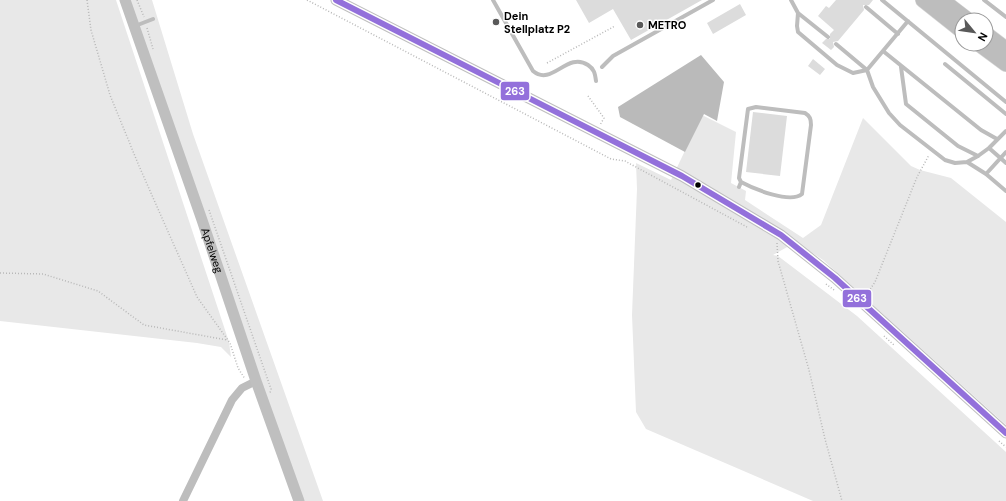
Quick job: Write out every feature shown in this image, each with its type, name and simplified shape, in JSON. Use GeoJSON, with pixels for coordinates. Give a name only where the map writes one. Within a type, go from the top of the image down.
{"type":"FeatureCollection","features":[{"type":"Feature","properties":{"kind":"highway"},"geometry":{"type":"LineString","coordinates":[[923,0],[954,25]]}},
{"type":"Feature","properties":{"kind":"highway"},"geometry":{"type":"LineString","coordinates":[[942,0],[958,12]]}},
{"type":"Feature","properties":{"kind":"highway"},"geometry":{"type":"LineString","coordinates":[[994,40],[1006,49]]}},
{"type":"Feature","properties":{"kind":"highway"},"geometry":{"type":"LineString","coordinates":[[990,52],[1006,64]]}},
{"type":"Feature","properties":{"kind":"main road","name":"Apfelweg"},"geometry":{"type":"LineString","coordinates":[[125,0],[202,220],[256,381],[300,501]]}},
{"type":"Feature","properties":{"kind":"main road"},"geometry":{"type":"LineString","coordinates":[[336,0],[703,187],[835,278],[1001,435]]}},
{"type":"Feature","properties":{"kind":"street"},"geometry":{"type":"LineString","coordinates":[[183,501],[232,400],[242,388],[256,381]]}},
{"type":"Feature","properties":{"kind":"lane"},"geometry":{"type":"LineString","coordinates":[[493,0],[533,71],[542,76],[556,72],[568,63],[577,61],[584,63],[595,72],[596,81]]}},
{"type":"Feature","properties":{"kind":"lane"},"geometry":{"type":"LineString","coordinates":[[602,67],[613,56],[713,0]]}},
{"type":"Feature","properties":{"kind":"lane"},"geometry":{"type":"LineString","coordinates":[[792,0],[798,13],[828,37]]}},
{"type":"Feature","properties":{"kind":"lane"},"geometry":{"type":"LineString","coordinates":[[882,0],[1006,102]]}},
{"type":"Feature","properties":{"kind":"lane"},"geometry":{"type":"LineString","coordinates":[[984,0],[1006,17]]}},
{"type":"Feature","properties":{"kind":"lane"},"geometry":{"type":"LineString","coordinates":[[866,8],[898,34]]}},
{"type":"Feature","properties":{"kind":"lane"},"geometry":{"type":"LineString","coordinates":[[798,13],[796,26],[798,32],[837,65],[853,73],[867,70],[908,22]]}},
{"type":"Feature","properties":{"kind":"lane"},"geometry":{"type":"LineString","coordinates":[[134,26],[153,19]]}},
{"type":"Feature","properties":{"kind":"lane"},"geometry":{"type":"LineString","coordinates":[[836,44],[867,70],[873,87],[889,113],[900,125],[945,160],[967,162],[989,148],[1006,131]]}},
{"type":"Feature","properties":{"kind":"lane"},"geometry":{"type":"LineString","coordinates":[[883,51],[981,130],[997,139]]}},
{"type":"Feature","properties":{"kind":"lane"},"geometry":{"type":"LineString","coordinates":[[945,64],[1006,114]]}},
{"type":"Feature","properties":{"kind":"lane"},"geometry":{"type":"LineString","coordinates":[[901,67],[906,104],[958,146],[978,156]]}},
{"type":"Feature","properties":{"kind":"lane"},"geometry":{"type":"LineString","coordinates":[[756,107],[805,113],[809,116],[811,119],[811,125],[802,194],[793,198],[740,185],[739,178],[748,109],[756,107]]}},
{"type":"Feature","properties":{"kind":"lane"},"geometry":{"type":"LineString","coordinates":[[989,148],[1006,163]]}},
{"type":"Feature","properties":{"kind":"lane"},"geometry":{"type":"LineString","coordinates":[[986,174],[1006,152]]}},
{"type":"Feature","properties":{"kind":"lane"},"geometry":{"type":"LineString","coordinates":[[967,162],[986,174],[1006,191]]}},
{"type":"Feature","properties":{"kind":"path"},"geometry":{"type":"LineString","coordinates":[[87,0],[91,30],[110,95],[139,166],[197,297],[230,344],[238,368]]}},
{"type":"Feature","properties":{"kind":"path"},"geometry":{"type":"LineString","coordinates":[[307,0],[611,158],[625,161],[749,228]]}},
{"type":"Feature","properties":{"kind":"path"},"geometry":{"type":"LineString","coordinates":[[547,63],[615,26]]}},
{"type":"Feature","properties":{"kind":"path"},"geometry":{"type":"LineString","coordinates":[[588,96],[604,118],[596,132]]}},
{"type":"Feature","properties":{"kind":"path"},"geometry":{"type":"LineString","coordinates":[[867,295],[877,276],[917,177],[932,150]]}},
{"type":"Feature","properties":{"kind":"path"},"geometry":{"type":"LineString","coordinates":[[780,240],[778,261],[814,390],[825,439],[842,501]]}},
{"type":"Feature","properties":{"kind":"path"},"geometry":{"type":"LineString","coordinates":[[0,273],[43,274],[98,291],[129,316],[144,325],[227,340]]}},
{"type":"Feature","properties":{"kind":"path"},"geometry":{"type":"LineString","coordinates":[[821,280],[836,293]]}},
{"type":"Feature","properties":{"kind":"path"},"geometry":{"type":"LineString","coordinates":[[880,332],[897,348]]}},
{"type":"Feature","properties":{"kind":"path"},"geometry":{"type":"LineString","coordinates":[[1001,435],[1006,446]]}},
{"type":"Feature","properties":{"kind":"shaded area"},"geometry":{"type":"Polygon","coordinates":[[[0,0],[116,0],[229,342],[231,357],[221,347],[197,343],[0,321],[0,0]]]}},
{"type":"Feature","properties":{"kind":"shaded area"},"geometry":{"type":"Polygon","coordinates":[[[129,0],[152,0],[193,134],[323,501],[304,501],[299,490],[129,0]]]}},
{"type":"Feature","properties":{"kind":"shaded area"},"geometry":{"type":"Polygon","coordinates":[[[701,55],[724,82],[717,121],[704,114],[685,152],[620,117],[618,107],[701,55]]]}},
{"type":"Feature","properties":{"kind":"shaded area"},"geometry":{"type":"Polygon","coordinates":[[[702,115],[736,132],[731,183],[746,191],[745,200],[803,238],[821,225],[863,118],[911,166],[920,170],[951,178],[1006,222],[1006,425],[823,260],[796,242],[773,255],[778,256],[857,316],[1006,452],[1006,501],[813,501],[646,429],[636,412],[632,315],[637,189],[636,163],[671,180],[702,115]]]}},
{"type":"Feature","properties":{"kind":"building","name":"METRO"},"geometry":{"type":"Polygon","coordinates":[[[576,0],[702,0],[631,40],[613,9],[589,23],[576,0]]]}},
{"type":"Feature","properties":{"kind":"building"},"geometry":{"type":"Polygon","coordinates":[[[836,0],[873,0],[869,5],[863,5],[864,10],[838,41],[833,42],[834,47],[831,50],[822,43],[826,39],[830,39],[830,34],[834,30],[818,16],[826,6],[829,8],[836,0]]]}},
{"type":"Feature","properties":{"kind":"building"},"geometry":{"type":"Polygon","coordinates":[[[740,4],[746,15],[713,34],[707,23],[740,4]]]}},
{"type":"Feature","properties":{"kind":"building"},"geometry":{"type":"Polygon","coordinates":[[[813,59],[825,69],[820,75],[808,66],[813,59]]]}},
{"type":"Feature","properties":{"kind":"building"},"geometry":{"type":"Polygon","coordinates":[[[753,112],[787,116],[780,176],[746,172],[753,112]]]}},
{"type":"Feature","properties":{"kind":"transit line","name":"263"},"geometry":{"type":"LineString","coordinates":[[336,0],[682,176],[781,235],[835,278],[1006,433]]}},
{"type":"Feature","properties":{"kind":"place","name":"Dein Stellplatz P2"},"geometry":{"type":"Point","coordinates":[496,22]}},
{"type":"Feature","properties":{"kind":"place","name":"METRO"},"geometry":{"type":"Point","coordinates":[640,25]}}]}
